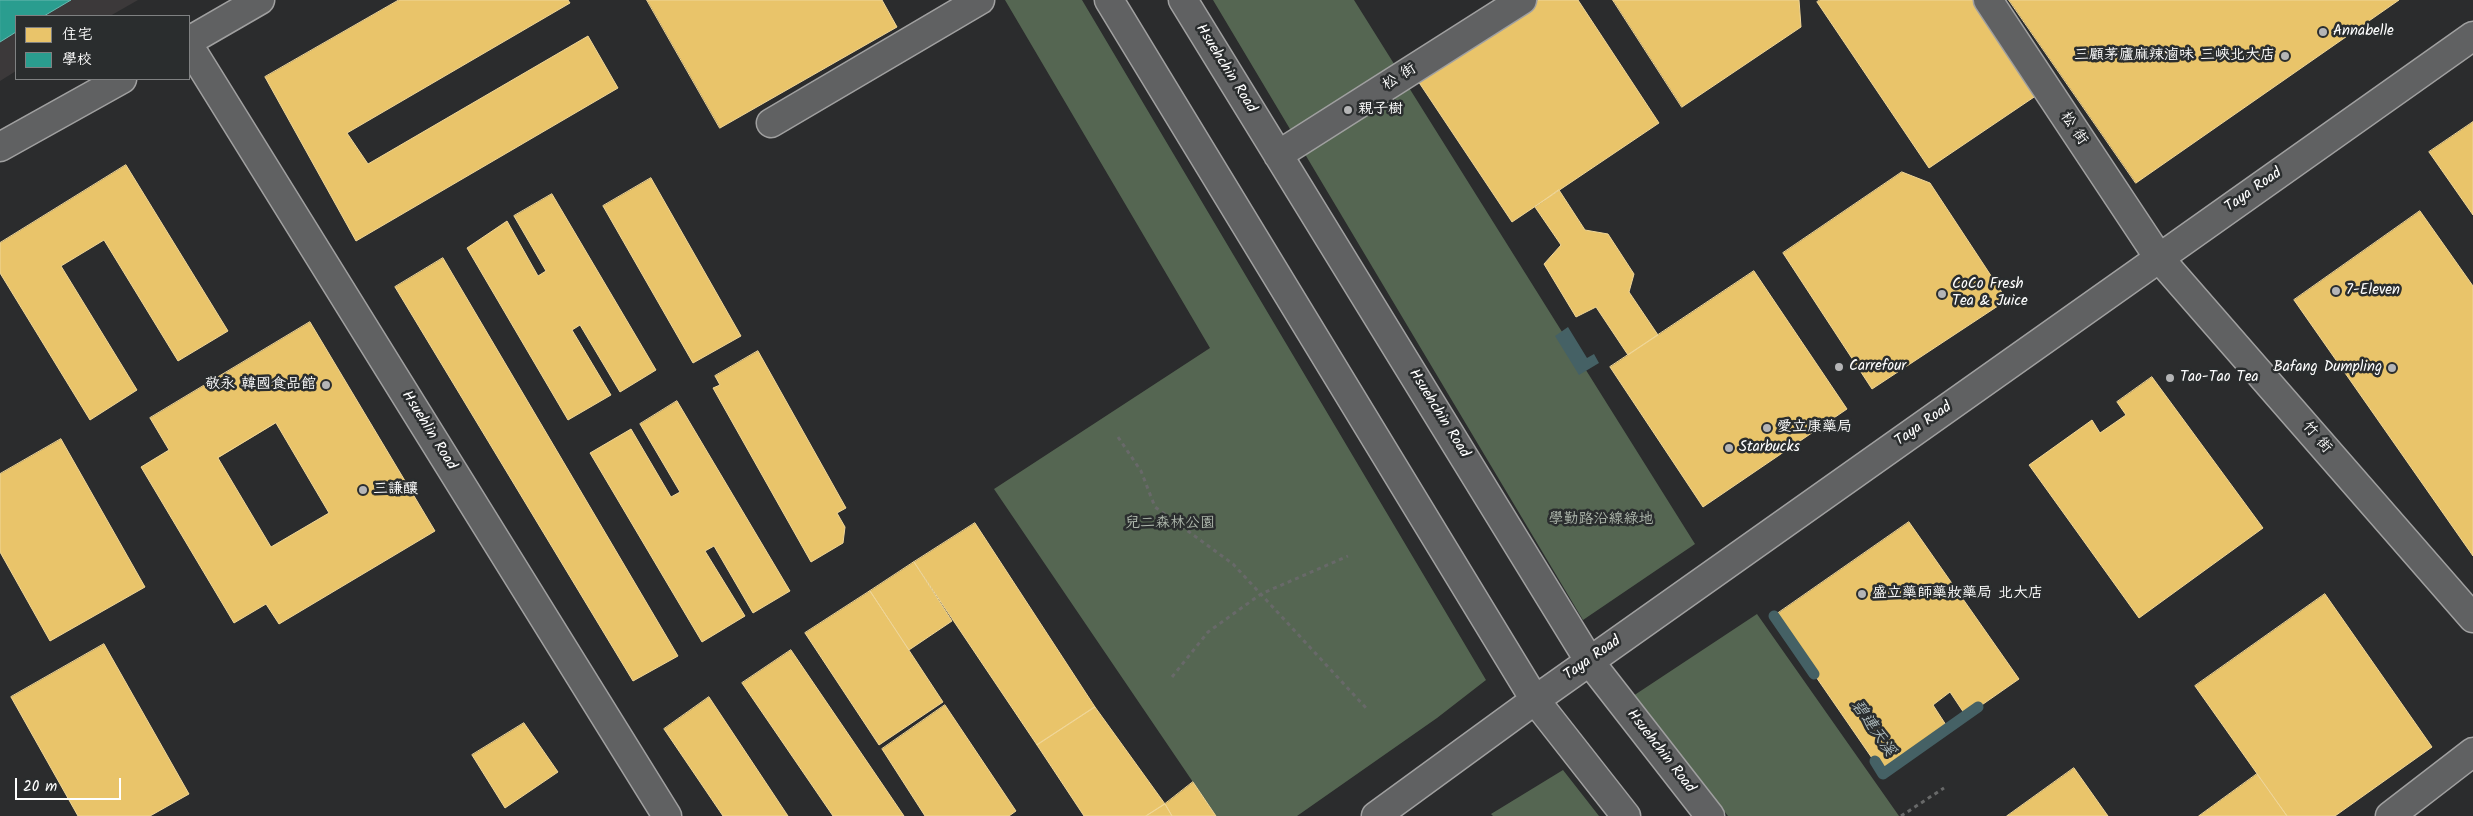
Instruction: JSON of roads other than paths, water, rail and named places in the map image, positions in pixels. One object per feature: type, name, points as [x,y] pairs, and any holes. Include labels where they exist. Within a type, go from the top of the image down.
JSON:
[{"type":"street","points":[[190,40],[260,0]]},
{"type":"street","points":[[771,123],[980,0]]},
{"type":"street","points":[[1109,0],[1535,700],[1626,816]]},
{"type":"street","name":"Hsuehchin Road","points":[[1183,0],[1590,662],[1710,816]]},
{"type":"street","name":"松 街","points":[[1278,155],[1522,0]]},
{"type":"street","name":"松 街","points":[[1988,0],[2159,258]]},
{"type":"street","name":"Taya Road","points":[[1376,816],[1535,700],[2473,36]]},
{"type":"street","name":"Hsuehlin Road","points":[[190,48],[667,816]]},
{"type":"street","points":[[0,147],[120,80]]},
{"type":"street","name":"竹 街","points":[[2159,258],[2473,618]]},
{"type":"street","points":[[2390,816],[2473,752]]},
{"type":"water","points":[[1568,327],[1587,358],[1594,354],[1599,363],[1579,375],[1555,336]]},
{"type":"waterway","name":"碧連天溪","points":[[1774,616],[1814,674]]},
{"type":"waterway","name":"碧連天溪","points":[[1875,761],[1883,774],[1978,707]]},
{"type":"place","name":"Annabelle","points":[[2323,32]]},
{"type":"place","name":"三顧茅廬麻辣滷味 三峽北大店","points":[[2285,56]]},
{"type":"place","name":"親子樹","points":[[1348,110]]},
{"type":"place","name":"7-Eleven","points":[[2336,291]]},
{"type":"place","name":"CoCo Fresh Tea & Juice","points":[[1942,294]]},
{"type":"place","name":"Carrefour","points":[[1839,367]]},
{"type":"place","name":"Bafang Dumpling","points":[[2392,368]]},
{"type":"place","name":"Tao-Tao Tea","points":[[2170,378]]},
{"type":"place","name":"敬永 韓國食品館","points":[[326,385]]},
{"type":"place","name":"愛立康藥局","points":[[1767,428]]},
{"type":"place","name":"Starbucks","points":[[1729,448]]},
{"type":"place","name":"三謙釀","points":[[363,490]]},
{"type":"place","name":"盛立藥師藥妝藥局 北大店","points":[[1862,594]]},
{"type":"park label","name":"學勤路沿線綠地","points":[[1601,520]]},
{"type":"park label","name":"兒二森林公園","points":[[1170,524]]}]
